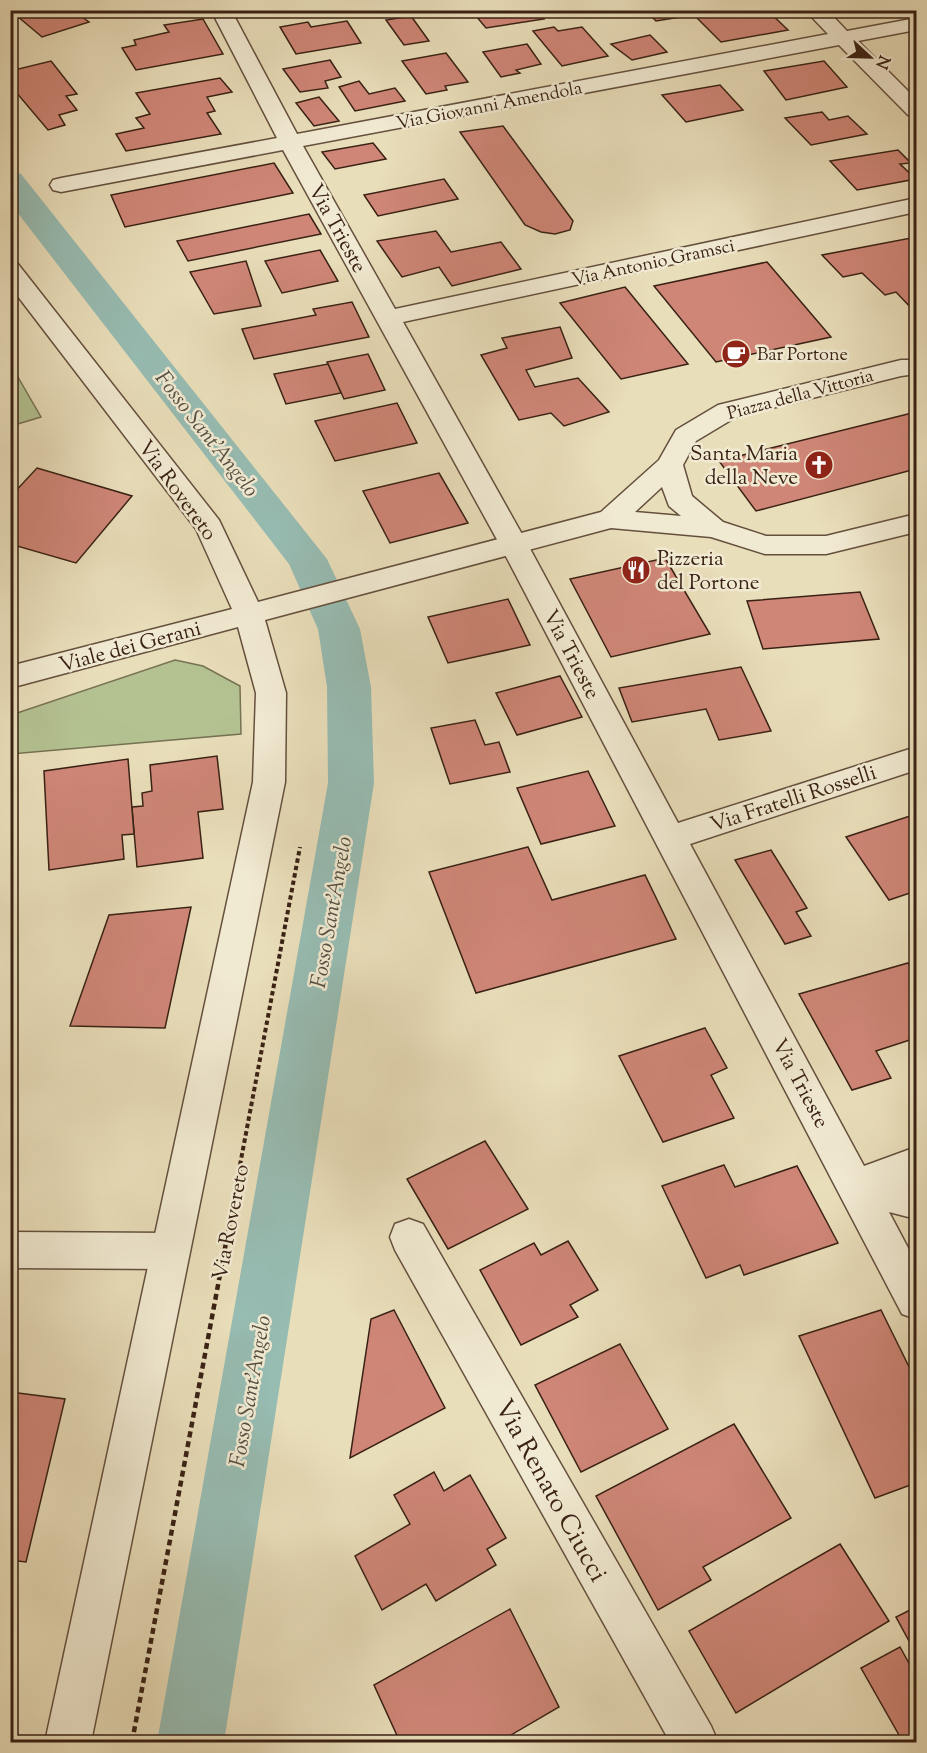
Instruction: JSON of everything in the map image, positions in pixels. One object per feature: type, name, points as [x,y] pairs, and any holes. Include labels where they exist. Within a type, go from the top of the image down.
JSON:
[{"type":"street","name":"Via Trieste","points":[[221,10],[290,142],[514,545],[916,1301]]},
{"type":"street","points":[[815,10],[916,110]]},
{"type":"street","name":"Via Giovanni Amendola","points":[[61,185],[916,24]]},
{"type":"street","name":"Via Antonio Gramsci","points":[[389,318],[916,205]]},
{"type":"street","name":"Via Rovereto","points":[[10,269],[209,526],[249,615],[271,693],[269,782],[68,1743]]},
{"type":"street","name":"Piazza della Vittoria","points":[[611,519],[670,465],[685,436],[727,411],[901,368],[916,367]]},
{"type":"street","name":"Piazza della Vittoria","points":[[670,465],[679,500],[713,528]]},
{"type":"street","name":"Piazza della Vittoria","points":[[387,579],[611,519],[713,528],[765,545],[826,545],[916,523]]},
{"type":"street","name":"Viale dei Gerani","points":[[10,678],[387,579]]},
{"type":"street","name":"Via Fratelli Rosselli","points":[[670,838],[916,758]]},
{"type":"street","points":[[856,1186],[916,1164]]},
{"type":"street","points":[[856,1186],[916,1202]]},
{"type":"street","name":"Via Renato Ciucci","points":[[409,1237],[695,1743]]},
{"type":"street","points":[[10,1250],[170,1251]]},
{"type":"path","name":"Via Rovereto","points":[[132,1743],[301,841]]},
{"type":"green space","points":[[11,365],[41,417],[10,426]]},
{"type":"green space","points":[[175,660],[203,666],[240,686],[241,734],[11,754],[11,715]]},
{"type":"building","points":[[10,10],[57,10],[66,17],[78,14],[89,22],[42,37]]},
{"type":"building","points":[[471,10],[538,10],[544,19],[486,28]]},
{"type":"building","points":[[645,10],[676,10],[681,17],[656,21]]},
{"type":"building","points":[[717,10],[767,10],[788,30],[721,42],[694,15]]},
{"type":"building","points":[[411,16],[429,41],[404,45],[386,20]]},
{"type":"building","points":[[203,19],[223,54],[136,70],[122,48],[136,45],[134,40],[169,32],[164,25]]},
{"type":"building","points":[[347,21],[361,43],[296,54],[280,27],[308,22],[311,27]]},
{"type":"building","points":[[554,27],[558,31],[582,27],[608,56],[562,66],[533,31]]},
{"type":"building","points":[[650,35],[667,52],[632,60],[611,44]]},
{"type":"building","points":[[527,44],[541,64],[516,70],[520,73],[501,77],[483,52]]},
{"type":"building","points":[[446,53],[468,82],[445,86],[447,90],[426,94],[402,61]]},
{"type":"building","points":[[330,60],[341,77],[325,81],[328,88],[300,92],[283,69]]},
{"type":"building","points":[[51,61],[77,94],[66,96],[77,110],[59,115],[65,125],[48,130],[10,85],[10,71]]},
{"type":"building","points":[[824,61],[847,87],[786,100],[764,71]]},
{"type":"building","points":[[220,78],[232,92],[207,97],[215,111],[207,113],[221,134],[126,151],[116,134],[144,128],[136,118],[150,114],[136,93]]},
{"type":"building","points":[[359,81],[369,94],[395,88],[405,101],[355,111],[339,87]]},
{"type":"building","points":[[720,85],[743,110],[686,122],[662,95]]},
{"type":"building","points":[[319,97],[339,121],[314,126],[296,103]]},
{"type":"building","points":[[822,112],[829,120],[848,116],[867,134],[811,145],[785,118]]},
{"type":"building","points":[[503,126],[573,221],[570,230],[555,234],[541,232],[525,225],[460,132]]},
{"type":"building","points":[[373,143],[386,159],[335,169],[322,152]]},
{"type":"building","points":[[898,150],[911,163],[900,164],[916,179],[857,190],[830,161]]},
{"type":"building","points":[[274,163],[293,193],[125,227],[111,195]]},
{"type":"building","points":[[444,179],[458,199],[378,216],[364,195]]},
{"type":"building","points":[[309,214],[321,234],[188,261],[177,241]]},
{"type":"building","points":[[436,231],[451,252],[501,242],[521,269],[452,286],[439,267],[402,277],[377,241]]},
{"type":"building","points":[[911,238],[916,243],[916,313],[896,292],[885,295],[862,273],[843,277],[822,255]]},
{"type":"building","points":[[320,250],[338,281],[282,293],[265,261]]},
{"type":"building","points":[[246,261],[261,306],[214,314],[190,272]]},
{"type":"building","points":[[767,262],[831,337],[716,362],[654,286]]},
{"type":"building","points":[[625,287],[688,364],[621,379],[560,303]]},
{"type":"building","points":[[352,302],[369,337],[254,359],[242,329],[316,315],[313,309]]},
{"type":"building","points":[[560,327],[572,358],[526,370],[535,387],[578,378],[609,412],[564,426],[551,413],[519,420],[481,355],[507,348],[502,338]]},
{"type":"building","points":[[368,354],[385,390],[344,399],[327,362]]},
{"type":"building","points":[[328,364],[341,393],[286,404],[274,374]]},
{"type":"building","points":[[397,403],[417,443],[335,461],[315,421]]},
{"type":"building","name":"Santa Maria della Neve","points":[[916,412],[916,469],[756,511],[719,461]]},
{"type":"building","points":[[37,468],[132,496],[76,563],[10,544],[10,497]]},
{"type":"building","points":[[439,473],[468,523],[390,543],[363,491]]},
{"type":"building","points":[[665,558],[710,634],[611,657],[570,579]]},
{"type":"building","points":[[860,592],[879,639],[763,649],[747,601]]},
{"type":"building","points":[[508,599],[530,645],[448,663],[428,617]]},
{"type":"building","points":[[741,667],[771,731],[719,740],[706,709],[632,722],[619,688]]},
{"type":"building","points":[[560,676],[582,717],[517,735],[496,693]]},
{"type":"building","points":[[475,720],[485,745],[499,742],[510,772],[450,784],[431,728]]},
{"type":"building","points":[[217,756],[223,809],[198,812],[203,858],[137,867],[132,807],[143,806],[142,793],[152,791],[150,765]]},
{"type":"building","points":[[128,759],[134,834],[122,835],[124,859],[49,870],[44,771]]},
{"type":"building","points":[[588,771],[615,826],[541,844],[517,788]]},
{"type":"building","points":[[916,814],[916,891],[889,900],[846,837]]},
{"type":"building","points":[[528,847],[552,900],[645,875],[676,939],[476,993],[429,872]]},
{"type":"building","points":[[771,850],[807,908],[796,912],[811,936],[785,944],[735,860]]},
{"type":"building","points":[[191,907],[165,1028],[70,1026],[109,915]]},
{"type":"building","points":[[908,963],[916,977],[916,1038],[876,1051],[891,1078],[852,1090],[799,994]]},
{"type":"building","points":[[705,1028],[727,1068],[711,1075],[734,1118],[663,1142],[619,1056]]},
{"type":"building","points":[[485,1141],[528,1209],[448,1249],[407,1179]]},
{"type":"building","points":[[724,1165],[735,1187],[797,1166],[838,1243],[744,1275],[740,1265],[706,1278],[662,1186]]},
{"type":"building","points":[[568,1241],[598,1290],[570,1305],[578,1317],[521,1345],[480,1270],[534,1243],[541,1255]]},
{"type":"building","points":[[394,1310],[445,1408],[350,1458],[371,1319]]},
{"type":"building","points":[[881,1310],[916,1381],[916,1483],[875,1498],[799,1336]]},
{"type":"building","points":[[620,1344],[668,1429],[581,1472],[535,1385]]},
{"type":"building","points":[[10,1392],[65,1399],[26,1562],[10,1560]]},
{"type":"building","points":[[734,1424],[791,1518],[703,1567],[711,1580],[658,1610],[596,1496]]},
{"type":"building","points":[[434,1472],[444,1491],[470,1475],[506,1538],[487,1549],[496,1565],[436,1601],[426,1584],[382,1610],[355,1556],[410,1524],[394,1495]]},
{"type":"building","points":[[840,1544],[889,1621],[736,1713],[689,1631]]},
{"type":"building","points":[[916,1607],[916,1654],[896,1617]]},
{"type":"building","points":[[510,1609],[559,1707],[499,1742],[455,1742],[453,1739],[448,1742],[400,1742],[374,1685]]},
{"type":"building","points":[[900,1647],[916,1676],[916,1742],[903,1742],[861,1668]]},
{"type":"waterway","name":"Fosso Sant'Angelo","points":[[10,181],[307,559],[339,629],[349,687],[351,783],[191,1742]]},
{"type":"place","name":"Bar Portone","points":[[736,354]]},
{"type":"place","name":"Santa Maria della Neve","points":[[819,465]]},
{"type":"place","name":"Pizzeria del Portone","points":[[636,570]]}]
